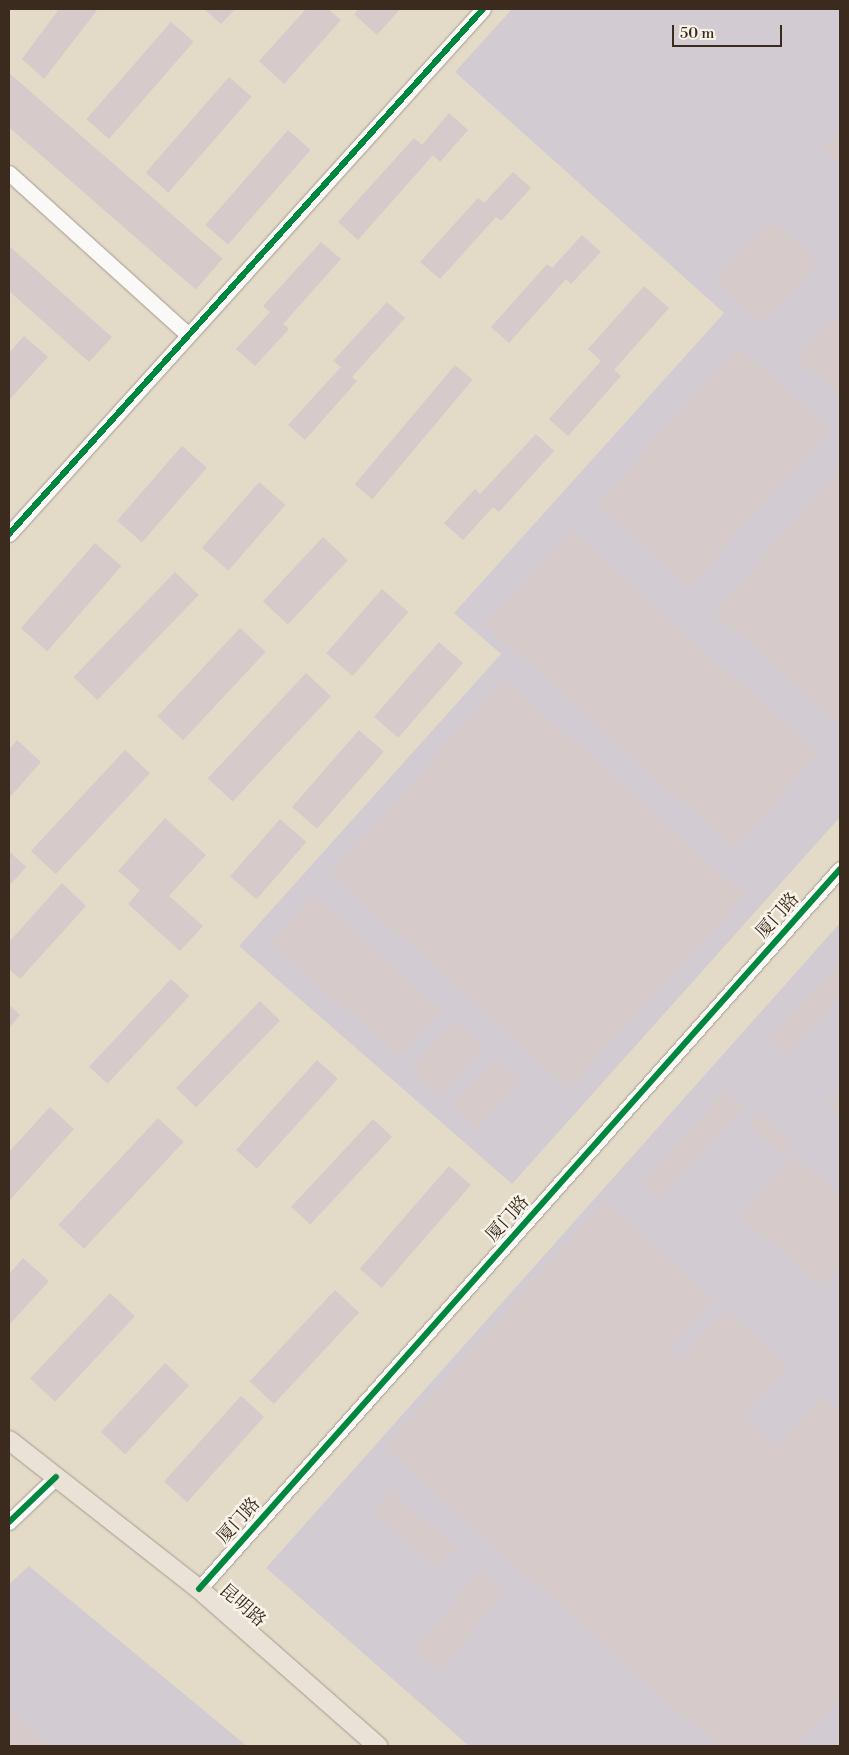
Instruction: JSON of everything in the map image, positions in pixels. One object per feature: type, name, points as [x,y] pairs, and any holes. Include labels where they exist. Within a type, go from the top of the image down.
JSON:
[{"type":"main road","name":"昆明路","points":[[9,1440],[199,1589],[378,1746]]},
{"type":"street","points":[[9,534],[483,9]]},
{"type":"street","points":[[9,173],[188,334]]},
{"type":"street","name":"厦门路","points":[[199,1589],[840,868]]},
{"type":"street","points":[[9,1522],[56,1476]]},
{"type":"shaded area","points":[[512,9],[840,9],[840,817],[512,1184],[239,946],[501,654],[454,613],[724,313],[455,72]]},
{"type":"shaded area","points":[[840,923],[840,1746],[469,1746],[266,1568]]},
{"type":"shaded area","points":[[29,1566],[247,1746],[9,1746],[9,1584]]},
{"type":"building","points":[[59,9],[98,9],[44,79],[22,59]]},
{"type":"building","points":[[204,9],[235,9],[221,24]]},
{"type":"building","points":[[306,9],[328,9],[341,20],[284,84],[259,61]]},
{"type":"building","points":[[359,9],[400,9],[377,35],[354,14]]},
{"type":"building","points":[[171,22],[194,42],[109,139],[86,119]]},
{"type":"building","points":[[9,73],[223,259],[196,290],[9,127]]},
{"type":"building","points":[[229,77],[252,97],[168,193],[146,173]]},
{"type":"building","points":[[449,113],[468,130],[440,162],[433,155],[358,240],[338,222],[414,138],[422,145]]},
{"type":"building","points":[[840,128],[840,165],[822,148]]},
{"type":"building","points":[[288,130],[311,150],[228,245],[205,225]]},
{"type":"building","points":[[513,172],[531,188],[501,221],[496,217],[440,279],[420,262],[478,198],[484,203]]},
{"type":"building","points":[[770,219],[818,262],[763,323],[715,280]]},
{"type":"building","points":[[582,235],[601,252],[571,284],[566,279],[509,343],[491,327],[547,264],[552,268]]},
{"type":"building","points":[[321,242],[341,259],[283,324],[289,329],[255,366],[236,349],[270,312],[263,306]]},
{"type":"building","points":[[9,246],[112,337],[89,362],[9,291]]},
{"type":"building","points":[[644,286],[669,308],[614,370],[621,376],[568,436],[549,419],[601,361],[588,349]]},
{"type":"building","points":[[387,302],[405,318],[352,377],[357,381],[305,440],[288,425],[341,367],[333,361]]},
{"type":"building","points":[[833,317],[840,323],[840,397],[797,358]]},
{"type":"building","points":[[24,336],[48,357],[9,400],[9,353]]},
{"type":"building","points":[[738,347],[830,430],[689,587],[597,504]]},
{"type":"building","points":[[455,365],[473,380],[372,499],[355,485]]},
{"type":"building","points":[[536,434],[554,451],[499,512],[493,507],[463,540],[444,523],[475,489],[480,494]]},
{"type":"building","points":[[182,446],[207,468],[142,542],[117,521]]},
{"type":"building","points":[[840,470],[840,725],[714,612]]},
{"type":"building","points":[[259,482],[285,505],[228,571],[202,548]]},
{"type":"building","points":[[571,531],[818,754],[733,848],[486,625]]},
{"type":"building","points":[[323,537],[348,560],[288,625],[263,601]]},
{"type":"building","points":[[95,543],[121,566],[47,651],[21,628]]},
{"type":"building","points":[[175,572],[199,595],[97,700],[74,677]]},
{"type":"building","points":[[382,589],[408,612],[353,676],[326,653]]},
{"type":"building","points":[[240,628],[266,652],[183,740],[157,716]]},
{"type":"building","points":[[439,642],[463,663],[398,738],[374,717]]},
{"type":"building","points":[[306,673],[331,696],[233,802],[208,778]]},
{"type":"building","points":[[505,679],[744,894],[570,1088],[330,873]]},
{"type":"building","points":[[359,730],[384,752],[317,829],[292,807]]},
{"type":"building","points":[[17,740],[41,762],[9,798],[9,750]]},
{"type":"building","points":[[125,750],[150,773],[56,874],[31,851]]},
{"type":"building","points":[[165,818],[206,855],[169,896],[203,926],[180,951],[128,904],[140,890],[118,871]]},
{"type":"building","points":[[280,819],[306,842],[257,899],[230,876]]},
{"type":"building","points":[[9,851],[26,867],[9,886]]},
{"type":"building","points":[[62,883],[86,906],[20,979],[9,969],[9,942]]},
{"type":"building","points":[[313,894],[442,1010],[399,1057],[270,942]]},
{"type":"building","points":[[840,960],[840,996],[787,1055],[769,1039]]},
{"type":"building","points":[[171,979],[189,996],[107,1084],[89,1067]]},
{"type":"building","points":[[260,1001],[280,1020],[196,1107],[176,1088]]},
{"type":"building","points":[[9,1005],[20,1015],[9,1028]]},
{"type":"building","points":[[455,1021],[484,1047],[439,1097],[410,1071]]},
{"type":"building","points":[[496,1059],[520,1082],[476,1128],[452,1106]]},
{"type":"building","points":[[317,1060],[338,1079],[257,1169],[236,1150]]},
{"type":"building","points":[[840,1087],[840,1119],[825,1104]]},
{"type":"building","points":[[725,1090],[743,1106],[661,1197],[643,1181]]},
{"type":"building","points":[[50,1107],[74,1129],[9,1201],[9,1152]]},
{"type":"building","points":[[758,1112],[794,1145],[783,1157],[747,1124]]},
{"type":"building","points":[[158,1118],[184,1142],[84,1249],[58,1225]]},
{"type":"building","points":[[373,1119],[392,1137],[310,1224],[291,1207]]},
{"type":"building","points":[[794,1155],[840,1197],[840,1264],[820,1286],[740,1215]]},
{"type":"building","points":[[449,1166],[471,1185],[382,1288],[360,1269]]},
{"type":"building","points":[[604,1201],[714,1299],[669,1349],[681,1360],[725,1310],[788,1366],[743,1416],[777,1446],[821,1396],[840,1413],[840,1696],[795,1746],[717,1746],[384,1448]]},
{"type":"building","points":[[23,1258],[49,1281],[9,1325],[9,1274]]},
{"type":"building","points":[[335,1290],[359,1313],[274,1404],[250,1381]]},
{"type":"building","points":[[110,1293],[135,1316],[55,1402],[30,1379]]},
{"type":"building","points":[[165,1363],[189,1386],[125,1454],[101,1432]]},
{"type":"building","points":[[241,1396],[264,1417],[187,1502],[164,1481]]},
{"type":"building","points":[[391,1490],[456,1549],[438,1570],[372,1511]]},
{"type":"building","points":[[481,1571],[506,1593],[438,1670],[413,1649]]},
{"type":"building","points":[[9,1710],[51,1746],[9,1746]]},
{"type":"cycle path","points":[[9,534],[483,9]]},
{"type":"cycle path","points":[[199,1589],[840,869]]},
{"type":"cycle path","points":[[9,1522],[56,1477]]}]
